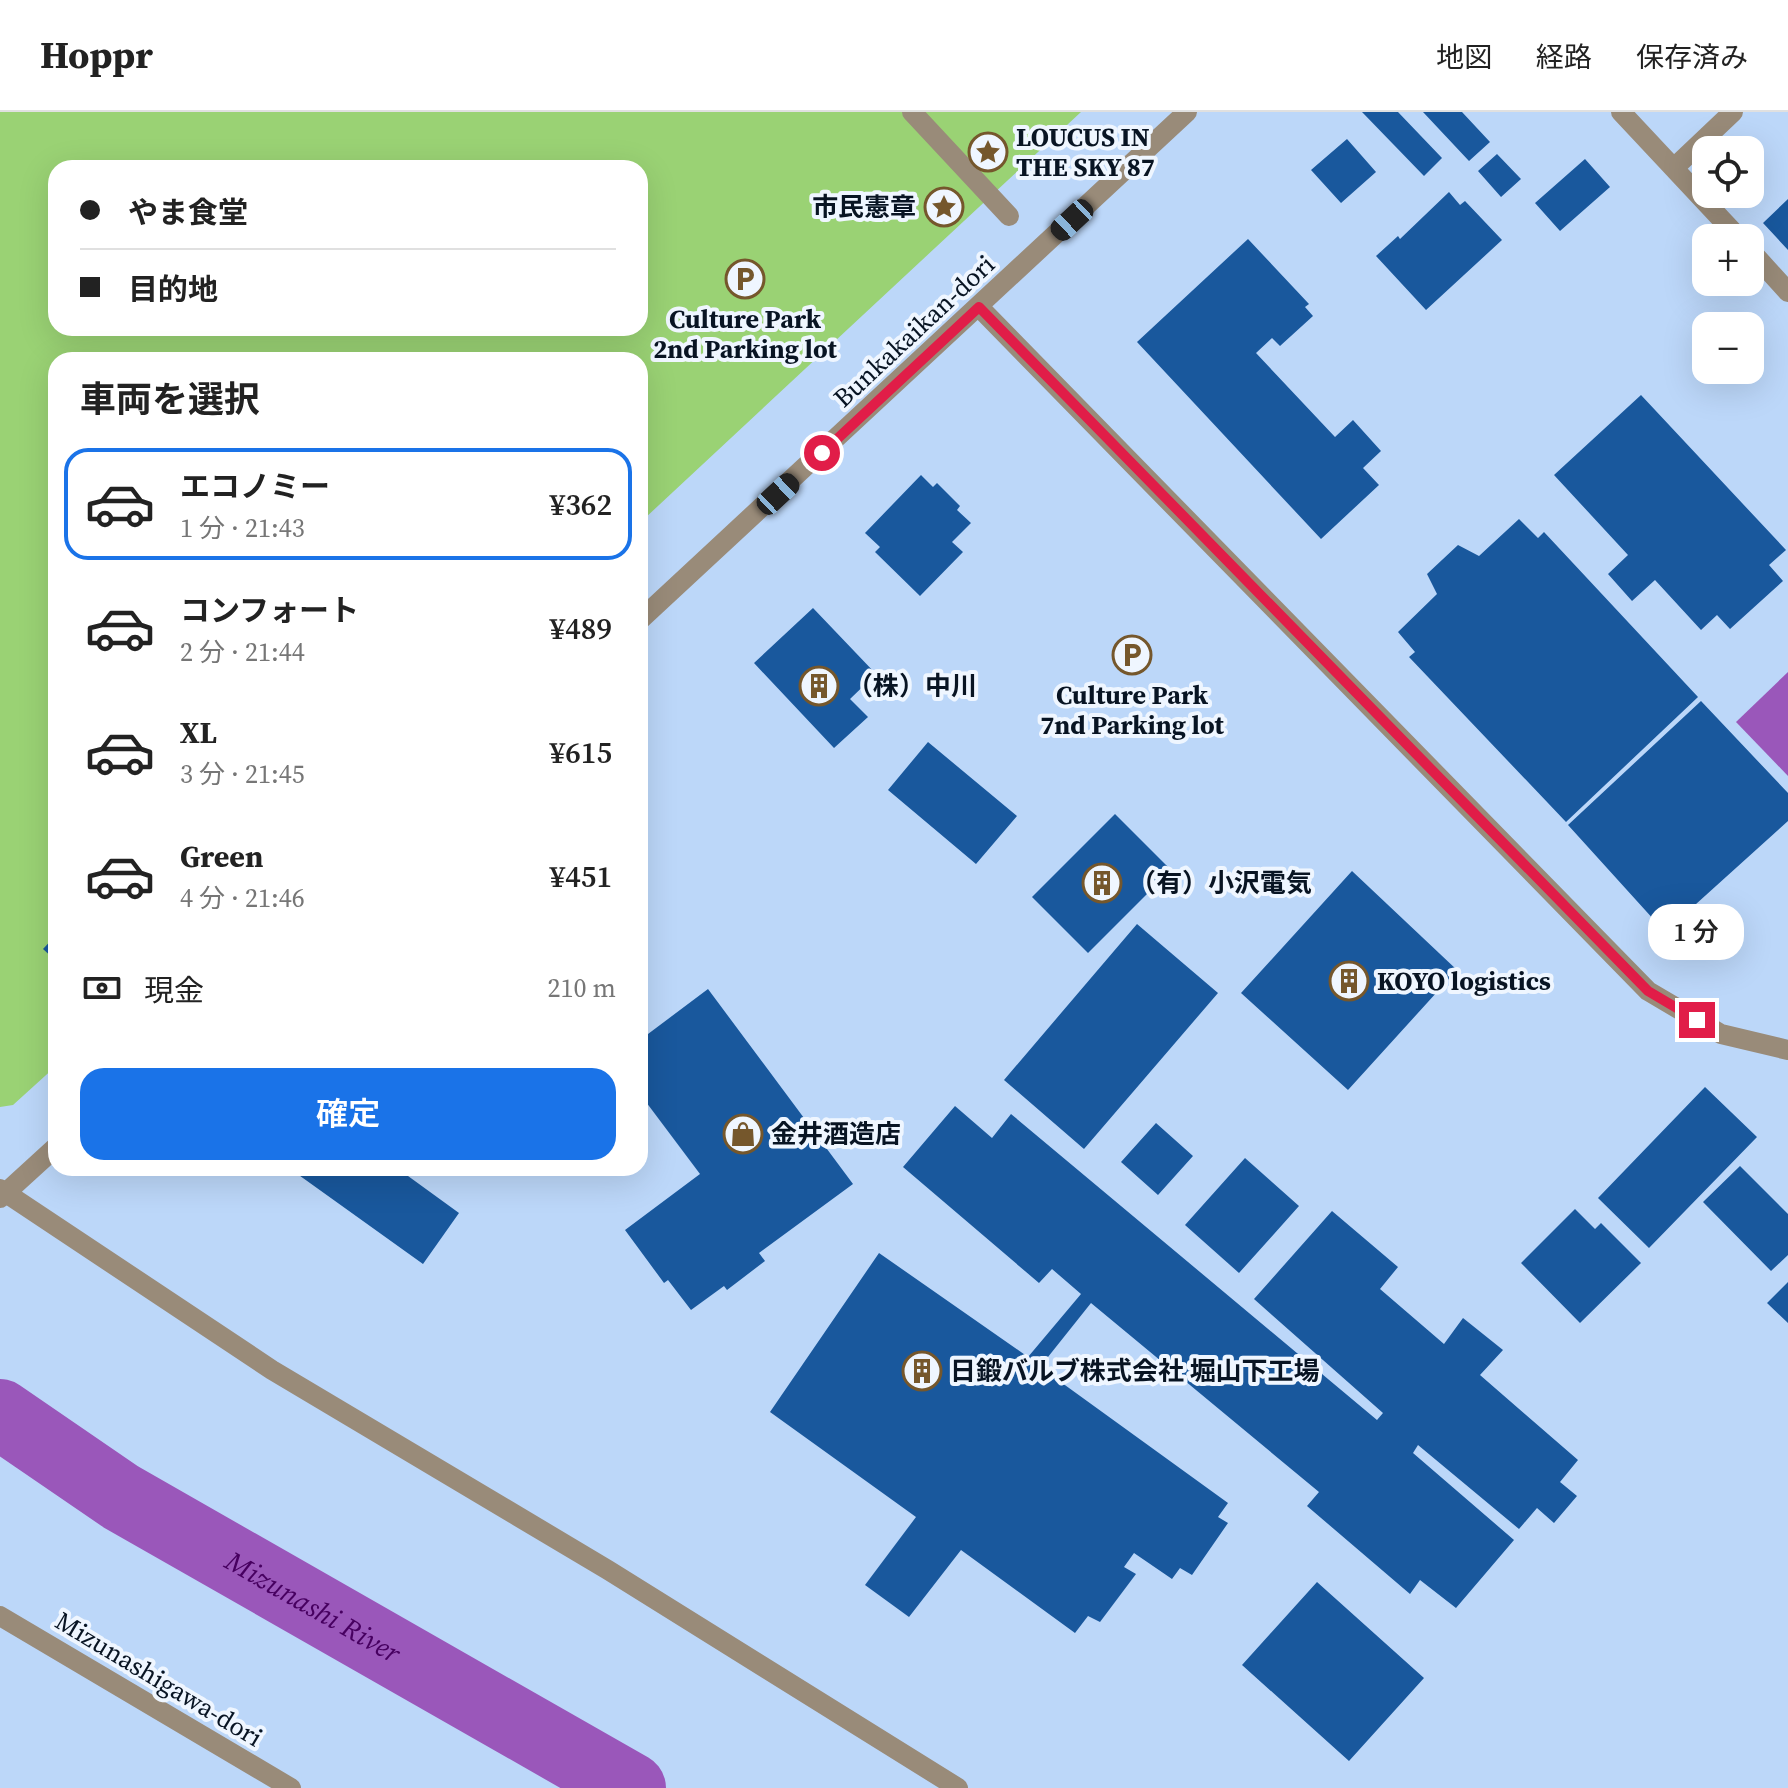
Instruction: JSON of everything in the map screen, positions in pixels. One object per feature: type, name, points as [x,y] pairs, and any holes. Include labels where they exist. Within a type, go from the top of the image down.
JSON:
[{"type":"street","points":[[912,112],[1009,216]]},
{"type":"street","name":"Bunkakaikan-dori","points":[[648,613],[1187,112]]},
{"type":"street","points":[[1621,112],[1726,224]]},
{"type":"street","points":[[1675,167],[1733,112]]},
{"type":"street","points":[[1764,265],[1788,292]]},
{"type":"street","points":[[979,307],[1648,991],[1721,1034],[1788,1050]]},
{"type":"street","points":[[48,1154],[2,1193],[272,1370],[608,1570],[958,1788]]},
{"type":"street","name":"Mizunashigawa-dori","points":[[0,1616],[291,1788]]},
{"type":"green space","points":[[0,112],[1081,112],[648,515],[648,352],[48,352],[48,1073],[13,1105],[0,1107]]},
{"type":"shaded area","points":[[1788,672],[1788,776],[1736,722]]},
{"type":"building","points":[[1362,112],[1398,112],[1442,158],[1424,176]]},
{"type":"building","points":[[1423,112],[1462,112],[1490,142],[1469,161]]},
{"type":"building","points":[[1347,139],[1376,172],[1341,203],[1311,170]]},
{"type":"building","points":[[1497,154],[1521,179],[1501,197],[1478,171]]},
{"type":"building","points":[[1585,159],[1610,187],[1560,231],[1535,203]]},
{"type":"building","points":[[1449,192],[1460,205],[1465,201],[1502,240],[1426,310],[1376,256],[1398,236],[1400,239]]},
{"type":"building","points":[[1788,199],[1788,250],[1764,224]]},
{"type":"building","points":[[1248,239],[1309,304],[1305,307],[1313,316],[1280,346],[1272,338],[1256,353],[1335,437],[1353,420],[1381,451],[1363,468],[1379,485],[1321,539],[1137,342]]},
{"type":"building","points":[[1641,395],[1786,550],[1769,565],[1783,581],[1730,629],[1717,615],[1701,630],[1655,580],[1632,601],[1608,574],[1628,555],[1554,475]]},
{"type":"building","points":[[921,475],[933,487],[937,483],[960,506],[957,510],[971,523],[952,542],[963,552],[920,596],[875,552],[880,547],[865,533]]},
{"type":"building","points":[[1519,519],[1538,538],[1544,532],[1698,697],[1566,822],[1409,657],[1415,652],[1398,632],[1437,594],[1427,574],[1458,545],[1479,556]]},
{"type":"building","name":"（株）中川","points":[[813,608],[876,674],[850,699],[868,717],[834,748],[754,663]]},
{"type":"building","points":[[1701,701],[1788,793],[1788,821],[1665,932],[1568,825]]},
{"type":"building","points":[[928,742],[1017,816],[976,864],[888,790]]},
{"type":"building","name":"（有）小沢電気","points":[[1115,814],[1171,870],[1088,953],[1032,897]]},
{"type":"building","name":"KOYO logistics","points":[[1352,871],[1457,970],[1348,1090],[1241,993]]},
{"type":"building","points":[[1137,924],[1218,993],[1084,1149],[1004,1080]]},
{"type":"building","name":"金井酒造店","points":[[708,989],[853,1184],[759,1253],[765,1261],[727,1290],[724,1286],[691,1310],[668,1280],[664,1283],[625,1230],[700,1174],[648,1105],[648,1034]]},
{"type":"building","points":[[1705,1087],[1757,1137],[1649,1248],[1598,1198]]},
{"type":"building","name":"日鍛バルブ株式会社 堀山下工場","points":[[955,1106],[992,1138],[1011,1114],[1377,1420],[1383,1413],[1254,1299],[1332,1211],[1398,1267],[1380,1289],[1444,1344],[1463,1318],[1503,1350],[1480,1375],[1578,1460],[1560,1482],[1577,1496],[1554,1523],[1537,1508],[1519,1529],[1418,1445],[1413,1453],[1514,1540],[1456,1608],[1420,1580],[1410,1594],[1307,1506],[1319,1492],[1091,1303],[1040,1367],[1228,1503],[1218,1517],[1228,1523],[1192,1575],[1180,1568],[1172,1579],[1134,1553],[1124,1567],[1136,1574],[1100,1622],[1088,1616],[1075,1633],[961,1550],[909,1617],[865,1585],[916,1517],[770,1412],[879,1253],[1028,1357],[1081,1294],[1052,1269],[1039,1283],[903,1167]]},
{"type":"building","points":[[1156,1123],[1193,1156],[1158,1195],[1121,1162]]},
{"type":"building","points":[[1245,1158],[1299,1206],[1239,1273],[1185,1225]]},
{"type":"building","points":[[1740,1166],[1788,1214],[1788,1255],[1771,1271],[1703,1202]]},
{"type":"building","points":[[300,1176],[408,1176],[459,1213],[423,1264]]},
{"type":"building","points":[[1575,1209],[1595,1229],[1601,1223],[1641,1263],[1580,1323],[1521,1263]]},
{"type":"building","points":[[1788,1282],[1788,1323],[1767,1303]]},
{"type":"building","points":[[1317,1582],[1424,1678],[1349,1761],[1242,1665]]},
{"type":"waterway","name":"Mizunashi River","points":[[0,1414],[121,1497],[631,1788]]},
{"type":"place","name":"LOUCUS IN THE SKY 87","points":[[988,152]]},
{"type":"place","name":"市民憲章","points":[[944,207]]},
{"type":"place","name":"Culture Park 2nd Parking lot","points":[[745,279]]},
{"type":"place","name":"Culture Park 7nd Parking lot","points":[[1132,655]]},
{"type":"place","name":"（株）中川","points":[[819,686]]},
{"type":"place","name":"（有）小沢電気","points":[[1102,883]]},
{"type":"place","name":"KOYO logistics","points":[[1349,981]]},
{"type":"place","name":"金井酒造店","points":[[743,1134]]},
{"type":"place","name":"日鍛バルブ株式会社 堀山下工場","points":[[922,1371]]},
{"type":"route","points":[[822,453],[979,307],[1648,991],[1697,1020]]}]
